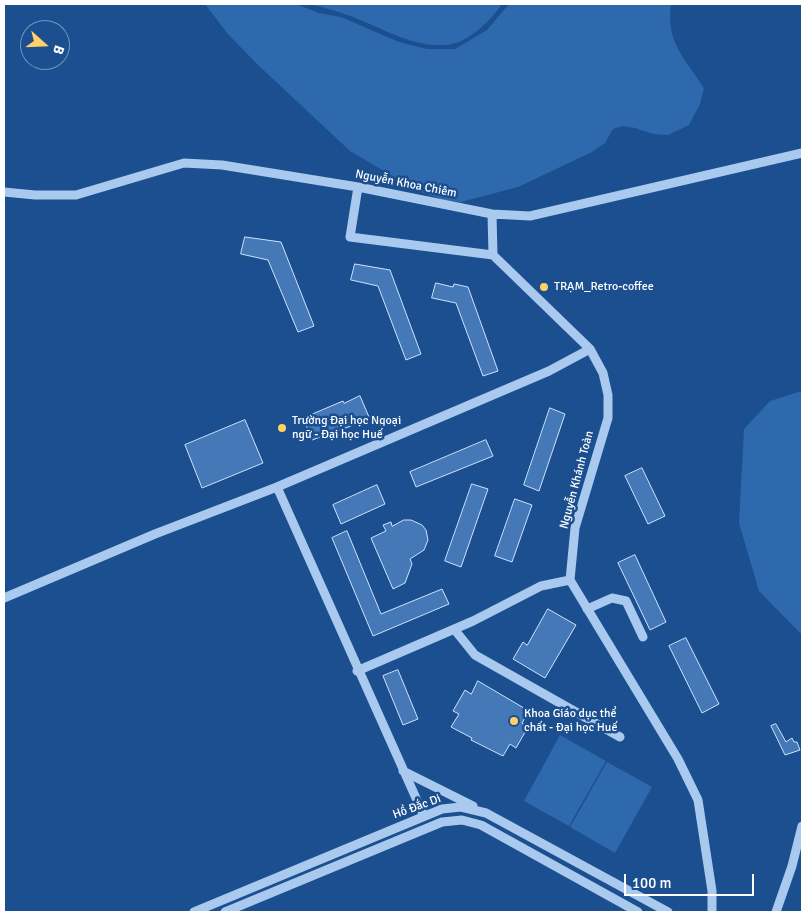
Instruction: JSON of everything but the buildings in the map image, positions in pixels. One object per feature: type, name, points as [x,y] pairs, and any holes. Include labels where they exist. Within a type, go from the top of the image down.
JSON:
[{"type":"street","name":"Nguyễn Khoa Chiêm","points":[[4,192],[35,195],[76,195],[184,163],[222,165],[358,186],[492,214],[538,214],[802,153]]},
{"type":"street","points":[[358,186],[350,238],[493,255],[492,214]]},
{"type":"street","name":"Nguyễn Khánh Toàn","points":[[493,255],[590,349],[603,373],[608,395],[608,418],[575,528],[570,580]]},
{"type":"street","points":[[4,598],[155,534],[277,487],[549,370],[590,349]]},
{"type":"street","points":[[277,487],[357,670],[424,816]]},
{"type":"street","points":[[357,670],[454,629],[540,586],[570,580],[678,759],[698,800],[712,891],[712,912]]},
{"type":"street","points":[[587,609],[612,598],[626,602],[643,637]]},
{"type":"street","points":[[454,629],[476,654],[620,736]]},
{"type":"street","points":[[403,771],[486,813]]},
{"type":"street","points":[[461,807],[462,820]]},
{"type":"street","name":"Hồ Đắc Di","points":[[194,912],[424,816],[442,809],[461,807],[486,813],[668,912]]},
{"type":"street","name":"Hồ Đắc Di","points":[[225,912],[442,822],[462,820],[481,826],[637,912]]},
{"type":"street","points":[[776,912],[792,866],[802,826]]},
{"type":"street","points":[[394,829],[399,840]]},
{"type":"street","points":[[240,893],[244,904]]},
{"type":"shaded area","points":[[205,4],[296,4],[319,13],[341,17],[399,42],[427,49],[455,49],[487,30],[509,4],[671,4],[670,18],[674,40],[683,58],[704,88],[700,104],[689,125],[668,135],[653,134],[623,126],[613,129],[605,143],[592,152],[518,187],[461,202],[444,200],[418,191],[350,151],[257,64],[227,33]]},
{"type":"shaded area","points":[[309,4],[502,4],[486,23],[473,34],[459,42],[439,45],[401,37],[353,17]]},
{"type":"shaded area","points":[[802,391],[802,635],[759,591],[739,523],[744,429],[770,401]]},
{"type":"shaded area","points":[[560,735],[606,761],[569,826],[524,801]]},
{"type":"shaded area","points":[[607,762],[652,787],[615,853],[570,827]]},
{"type":"place","name":"TRẠM_Retro-coffee","points":[[544,287]]},
{"type":"place","name":"Trường Đại học Ngoại ngữ - Đại học Huế","points":[[282,428]]},
{"type":"place","name":"Khoa Giáo dục thể chất - Đại học Huế","points":[[514,721]]}]
